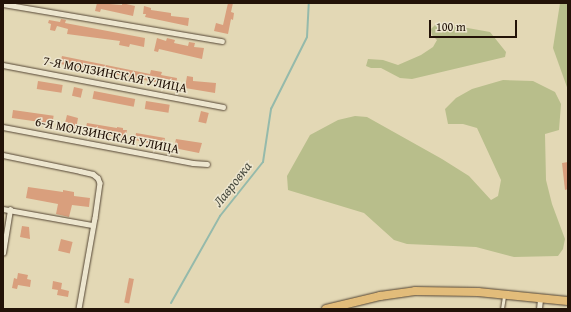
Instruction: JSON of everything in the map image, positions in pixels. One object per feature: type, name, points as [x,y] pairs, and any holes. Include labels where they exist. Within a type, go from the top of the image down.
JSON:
[{"type":"highway","points":[[326,309],[380,296],[410,291],[478,292],[568,301]]},
{"type":"street","points":[[3,4],[222,41]]},
{"type":"street","name":"7-Я МОЛЗИНСКАЯ УЛИЦА","points":[[3,66],[223,107]]},
{"type":"street","name":"6-Я МОЛЗИНСКАЯ УЛИЦА","points":[[3,127],[193,164],[207,164]]},
{"type":"street","points":[[3,155],[93,174],[98,178],[100,183],[78,309]]},
{"type":"street","points":[[3,209],[92,225]]},
{"type":"street","points":[[3,252],[10,210]]},
{"type":"street","points":[[539,309],[540,299]]},
{"type":"lane","points":[[502,309],[504,295]]},
{"type":"green space","points":[[560,3],[568,3],[568,90],[553,48]]},
{"type":"green space","points":[[435,25],[451,25],[490,32],[506,52],[505,57],[412,79],[400,78],[381,68],[371,68],[366,66],[368,59],[383,60],[398,65],[421,55],[433,47],[437,40],[432,35],[431,29]]},
{"type":"green space","points":[[503,80],[533,81],[555,92],[561,104],[559,130],[545,134],[546,180],[552,204],[565,239],[563,249],[558,256],[514,257],[476,247],[407,244],[394,240],[364,213],[288,190],[287,176],[310,135],[338,120],[355,116],[367,117],[442,159],[469,176],[491,200],[498,196],[501,180],[477,128],[463,124],[448,124],[445,109],[456,98],[472,89]]},
{"type":"building","points":[[97,3],[122,5],[122,3],[135,6],[133,16],[101,9],[100,12],[95,11]]},
{"type":"building","points":[[228,3],[233,3],[231,12],[234,13],[233,20],[231,19],[228,34],[214,31],[216,23],[223,25]]},
{"type":"building","points":[[144,6],[151,8],[151,10],[171,13],[171,16],[189,18],[188,26],[145,17],[146,14],[143,14]]},
{"type":"building","points":[[61,19],[66,20],[65,23],[145,38],[144,47],[130,44],[129,47],[119,45],[120,41],[67,34],[68,29],[57,26],[55,31],[50,30],[51,24],[48,23],[49,20],[60,22]]},
{"type":"building","points":[[157,38],[166,41],[167,38],[175,40],[174,43],[188,46],[189,42],[195,43],[194,47],[204,48],[202,59],[159,49],[158,52],[154,51]]},
{"type":"building","points":[[62,56],[150,74],[151,70],[162,72],[161,75],[177,78],[176,86],[60,64]]},
{"type":"building","points":[[187,76],[193,77],[193,81],[216,83],[215,93],[185,88]]},
{"type":"building","points":[[38,81],[63,85],[61,93],[37,89]]},
{"type":"building","points":[[74,87],[83,89],[81,98],[72,96]]},
{"type":"building","points":[[94,91],[135,99],[134,107],[92,99]]},
{"type":"building","points":[[146,101],[170,105],[168,113],[145,109]]},
{"type":"building","points":[[13,110],[54,116],[52,124],[12,118]]},
{"type":"building","points":[[201,111],[209,113],[206,124],[198,122]]},
{"type":"building","points":[[67,115],[78,118],[76,129],[64,127]]},
{"type":"building","points":[[87,123],[123,128],[123,130],[127,130],[125,138],[85,131]]},
{"type":"building","points":[[136,133],[165,138],[163,146],[135,140]]},
{"type":"building","points":[[176,139],[202,143],[199,153],[174,148]]},
{"type":"building","points":[[568,162],[568,189],[565,190],[562,163]]},
{"type":"building","points":[[28,187],[74,192],[74,196],[90,198],[89,207],[72,205],[69,217],[56,214],[58,204],[26,198]]},
{"type":"building","points":[[22,226],[29,227],[30,239],[20,237]]},
{"type":"building","points":[[61,239],[73,242],[70,254],[58,251]]},
{"type":"building","points":[[18,273],[28,275],[27,279],[31,280],[30,287],[18,285],[17,289],[12,288],[14,278],[17,279]]},
{"type":"building","points":[[129,278],[134,279],[129,303],[124,303]]},
{"type":"building","points":[[53,281],[62,283],[61,289],[69,291],[68,297],[57,295],[58,290],[52,289]]},
{"type":"waterway","name":"Лавровка","points":[[171,303],[220,216],[263,162],[271,109],[307,37],[309,3]]}]
